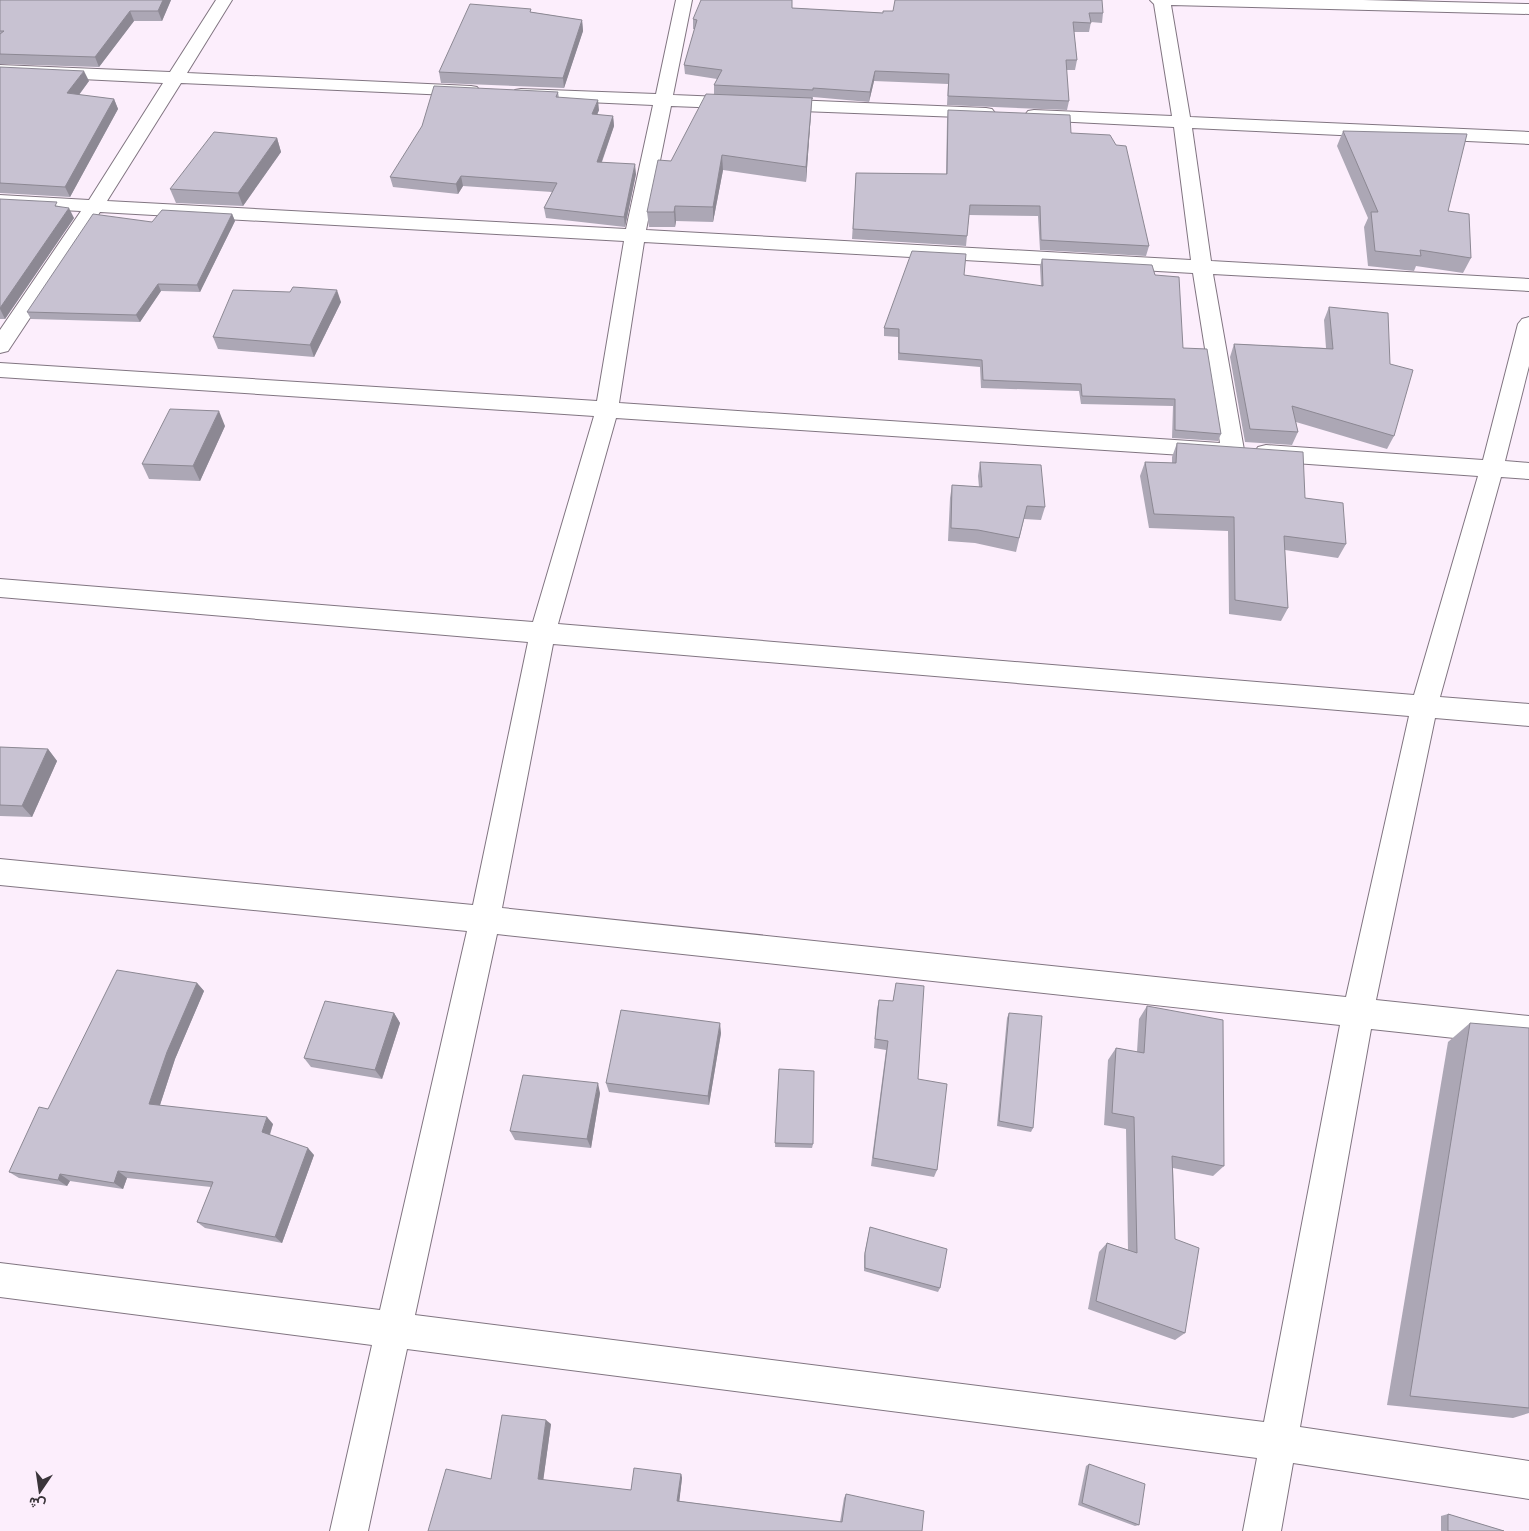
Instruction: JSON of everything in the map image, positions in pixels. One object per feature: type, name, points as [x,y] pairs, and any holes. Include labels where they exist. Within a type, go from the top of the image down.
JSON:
[{"type":"street","points":[[0,346],[94,207],[224,0]]},
{"type":"street","points":[[349,1531],[485,919],[542,634],[607,410],[635,236],[684,0]]},
{"type":"street","points":[[1233,450],[1202,267],[1182,121],[1161,0],[1529,9]]},
{"type":"street","points":[[0,70],[488,92]]},
{"type":"street","points":[[507,93],[1182,121],[1529,138]]},
{"type":"street","points":[[0,201],[1529,284]]},
{"type":"street","points":[[1262,1531],[1277,1442],[1358,1014],[1424,706],[1492,468],[1529,324]]},
{"type":"street","points":[[0,370],[1529,471]]},
{"type":"street","points":[[0,588],[1529,715]]},
{"type":"street","points":[[0,872],[485,919],[1529,1031]]},
{"type":"street","points":[[0,1280],[393,1332],[1277,1442],[1529,1480]]},
{"type":"building","points":[[0,0],[163,0],[158,11],[130,11],[95,57],[0,54],[0,34],[4,31],[0,31]]},
{"type":"building","points":[[701,0],[792,0],[792,8],[883,13],[883,11],[893,11],[895,0],[1102,0],[1103,13],[1089,13],[1091,23],[1073,22],[1077,60],[1066,60],[1069,101],[948,96],[949,74],[875,71],[870,92],[714,85],[722,70],[684,65],[697,20],[693,19]]},
{"type":"building","points":[[470,4],[531,9],[530,12],[582,20],[563,78],[439,72]]},
{"type":"building","points":[[0,67],[84,71],[67,93],[114,99],[65,187],[0,183]]},
{"type":"building","points":[[434,86],[558,92],[556,97],[598,100],[592,114],[613,116],[597,162],[635,164],[624,217],[544,208],[557,183],[461,176],[456,184],[390,177],[422,126]]},
{"type":"building","points":[[706,94],[812,98],[806,167],[722,155],[713,207],[675,206],[674,212],[647,212],[658,160],[671,161]]},
{"type":"building","points":[[948,110],[1070,115],[1071,133],[1110,135],[1116,145],[1126,146],[1149,246],[1041,240],[1040,206],[970,205],[967,236],[853,229],[856,173],[947,174]]},
{"type":"building","points":[[1343,131],[1467,134],[1448,211],[1469,214],[1471,258],[1420,250],[1421,256],[1375,251],[1371,212],[1378,212]]},
{"type":"building","points":[[214,132],[277,138],[238,193],[170,189]]},
{"type":"building","points":[[0,199],[57,202],[55,206],[69,208],[0,308]]},
{"type":"building","points":[[162,210],[232,214],[197,285],[158,284],[136,315],[27,312],[93,214],[152,222]]},
{"type":"building","points":[[912,251],[966,254],[964,275],[1043,286],[1042,259],[1152,265],[1155,275],[1179,277],[1183,348],[1207,349],[1221,434],[1175,430],[1175,399],[1082,396],[1081,384],[983,380],[982,360],[899,353],[899,329],[884,328]]},
{"type":"building","points":[[293,287],[337,290],[310,345],[213,337],[233,290],[290,292]]},
{"type":"building","points":[[1329,307],[1388,313],[1390,364],[1413,370],[1394,436],[1292,406],[1298,432],[1250,429],[1234,344],[1333,349]]},
{"type":"building","points":[[170,409],[219,411],[193,466],[142,464]]},
{"type":"building","points":[[1177,443],[1303,452],[1305,498],[1343,503],[1346,544],[1284,536],[1288,608],[1235,600],[1234,517],[1154,514],[1145,462],[1176,463]]},
{"type":"building","points":[[980,462],[1041,465],[1045,507],[1027,506],[1019,538],[978,530],[951,528],[952,485],[982,487]]},
{"type":"building","points":[[0,747],[48,749],[22,806],[0,805]]},
{"type":"building","points":[[117,970],[197,983],[167,1052],[149,1104],[267,1117],[262,1132],[308,1148],[275,1237],[197,1222],[213,1182],[118,1171],[114,1183],[60,1174],[58,1180],[9,1172],[39,1107],[48,1109]]},
{"type":"building","points":[[896,983],[924,986],[918,1079],[947,1084],[937,1170],[873,1158],[888,1041],[875,1039],[879,1000],[893,1001]]},
{"type":"building","points":[[325,1001],[394,1013],[375,1070],[304,1058]]},
{"type":"building","points":[[1147,1006],[1223,1020],[1224,1166],[1172,1156],[1175,1239],[1199,1248],[1185,1333],[1096,1301],[1107,1243],[1137,1253],[1134,1117],[1112,1113],[1116,1048],[1144,1053]]},
{"type":"building","points":[[621,1010],[720,1023],[708,1096],[606,1083]]},
{"type":"building","points":[[1009,1013],[1042,1016],[1033,1128],[999,1121]]},
{"type":"building","points":[[1470,1023],[1529,1028],[1529,1408],[1410,1396]]},
{"type":"building","points":[[779,1069],[814,1071],[813,1144],[775,1143]]},
{"type":"building","points":[[523,1075],[598,1083],[587,1139],[510,1131]]},
{"type":"building","points":[[870,1227],[947,1249],[940,1288],[865,1268],[865,1253]]},
{"type":"building","points":[[502,1415],[546,1420],[538,1479],[631,1490],[634,1468],[681,1474],[677,1501],[842,1522],[846,1494],[924,1511],[922,1531],[428,1531],[446,1469],[491,1479]]},
{"type":"building","points":[[1089,1464],[1145,1484],[1139,1525],[1082,1503]]},
{"type":"building","points":[[1448,1514],[1504,1531],[1448,1531]]}]
